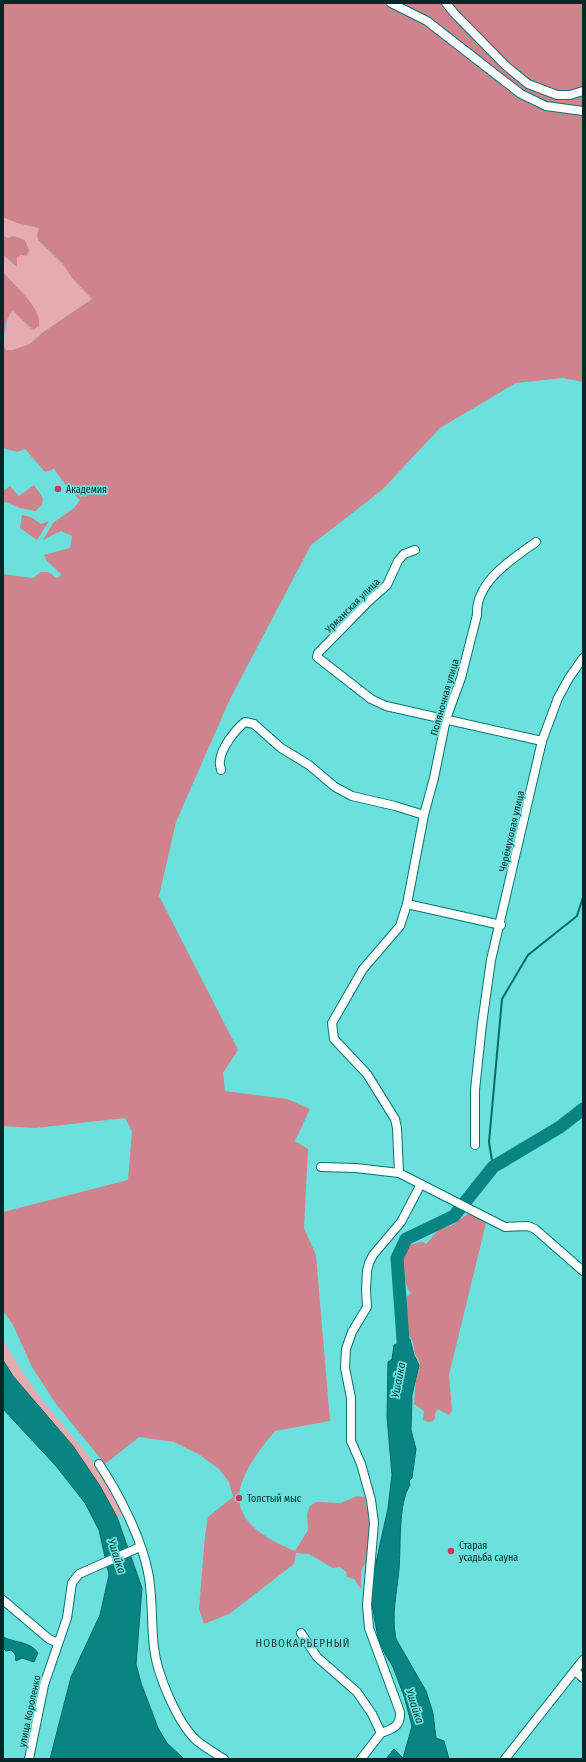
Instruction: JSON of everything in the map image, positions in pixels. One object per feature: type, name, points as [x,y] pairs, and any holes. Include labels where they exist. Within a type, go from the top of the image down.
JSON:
[{"type":"street","points":[[391,3],[427,21],[521,94],[546,106],[583,111]]},
{"type":"street","points":[[446,3],[454,14],[506,66],[528,84],[557,95],[570,95],[583,91]]},
{"type":"street","name":"Поляночная улица","points":[[399,1173],[397,1128],[395,1120],[367,1074],[334,1039],[332,1023],[363,969],[400,926],[407,904],[424,816],[434,778],[446,719],[461,678],[477,615],[477,604],[479,597],[499,572],[536,542]]},
{"type":"street","name":"Урманская улица","points":[[415,550],[404,554],[398,561],[387,585],[370,600],[318,653],[317,657],[371,699],[386,706],[446,719]]},
{"type":"street","name":"Черёмуховая улица","points":[[475,1145],[475,1090],[482,1024],[492,960],[542,741],[558,698],[569,678],[583,658]]},
{"type":"street","points":[[446,719],[542,741]]},
{"type":"street","points":[[221,770],[220,761],[228,741],[236,730],[245,722],[254,724],[281,748],[308,765],[335,787],[352,796],[395,806],[424,816]]},
{"type":"street","points":[[407,904],[501,925]]},
{"type":"street","points":[[320,1167],[356,1168],[399,1173],[505,1227],[528,1226],[535,1229],[583,1271]]},
{"type":"street","points":[[361,1759],[381,1733],[392,1729],[401,1720],[400,1712],[369,1628],[366,1605],[374,1522],[361,1464],[351,1442],[352,1398],[345,1368],[346,1349],[352,1332],[367,1307],[366,1290],[369,1264],[373,1255],[401,1222],[421,1184]]},
{"type":"street","points":[[99,1464],[112,1484],[127,1513],[148,1572],[154,1648],[159,1672],[184,1725],[196,1740],[224,1759]]},
{"type":"street","name":"улица Короленко","points":[[29,1759],[44,1685],[67,1618],[72,1583],[79,1574],[138,1547]]},
{"type":"street","points":[[3,1600],[49,1639],[58,1643]]},
{"type":"street","points":[[300,1633],[317,1657],[357,1692],[372,1714],[381,1733]]},
{"type":"street","points":[[505,1759],[583,1660]]},
{"type":"street","points":[[575,1671],[583,1678]]},
{"type":"shaded area","points":[[3,3],[583,3],[583,382],[563,378],[516,383],[440,428],[382,490],[311,545],[230,699],[176,822],[159,896],[238,1050],[223,1073],[225,1091],[287,1099],[310,1109],[295,1141],[308,1149],[304,1228],[316,1255],[330,1421],[275,1431],[259,1451],[248,1469],[241,1485],[239,1500],[243,1514],[254,1527],[271,1539],[295,1551],[308,1530],[307,1514],[310,1506],[316,1502],[341,1503],[357,1496],[365,1497],[369,1523],[366,1562],[361,1571],[361,1589],[354,1579],[347,1577],[346,1572],[340,1567],[333,1568],[309,1554],[296,1553],[294,1564],[229,1614],[204,1624],[199,1609],[208,1517],[233,1497],[229,1482],[219,1469],[200,1455],[174,1442],[139,1437],[105,1464],[56,1404],[32,1367],[13,1325],[3,1311],[3,1212],[128,1180],[132,1131],[125,1118],[35,1128],[3,1126],[3,574],[33,578],[41,572],[48,572],[57,578],[62,575],[47,561],[44,555],[70,548],[72,536],[61,531],[43,540],[53,523],[74,508],[80,500],[67,487],[54,469],[45,472],[25,449],[17,452],[3,448],[3,346],[6,350],[13,350],[30,344],[42,333],[92,299],[72,278],[63,264],[38,240],[37,235],[39,228],[17,223],[3,217]]},
{"type":"shaded area","points":[[3,217],[17,223],[39,228],[38,240],[63,264],[72,278],[92,299],[42,333],[30,344],[13,350],[6,350],[3,346],[9,314],[13,310],[31,329],[31,303],[3,272],[3,255],[14,265],[18,262],[17,257],[21,255],[8,238],[3,236]]},
{"type":"shaded area","points":[[3,236],[8,238],[14,236],[25,240],[29,250],[27,256],[21,255],[17,257],[17,267],[3,255]]},
{"type":"shaded area","points":[[3,272],[32,304],[39,319],[39,326],[33,330],[13,311],[8,318],[4,332],[3,346]]},
{"type":"shaded area","points":[[34,485],[43,498],[42,505],[35,511],[20,508],[3,501],[3,491],[10,486],[19,496]]},
{"type":"shaded area","points":[[22,515],[31,517],[41,524],[49,521],[37,540],[20,528]]},
{"type":"shaded area","points":[[469,1213],[486,1223],[449,1375],[452,1411],[449,1415],[438,1409],[435,1413],[435,1418],[433,1421],[428,1422],[423,1420],[424,1411],[414,1404],[416,1380],[420,1363],[415,1354],[413,1342],[406,1329],[405,1303],[406,1297],[411,1293],[407,1286],[403,1272],[402,1260],[404,1251],[411,1245],[423,1242],[426,1244],[441,1227],[451,1226]]},
{"type":"shaded area","points":[[3,1340],[23,1373],[42,1400],[88,1455],[102,1476],[124,1515],[115,1518],[3,1369]]},
{"type":"water","points":[[410,1339],[414,1355],[419,1365],[412,1395],[411,1430],[416,1449],[412,1478],[409,1481],[410,1485],[406,1493],[402,1513],[394,1621],[396,1639],[426,1691],[433,1713],[436,1738],[444,1741],[449,1759],[386,1759],[394,1749],[403,1758],[412,1726],[404,1696],[393,1667],[378,1638],[371,1599],[372,1581],[388,1508],[392,1475],[387,1417],[388,1362],[392,1359],[394,1345]]},
{"type":"water","points":[[3,1360],[13,1376],[73,1446],[100,1486],[117,1517],[142,1588],[136,1664],[141,1683],[158,1728],[167,1743],[184,1759],[50,1759],[71,1677],[100,1615],[109,1575],[99,1530],[85,1503],[56,1466],[3,1409]]},
{"type":"water","points":[[3,1637],[27,1644],[35,1649],[38,1653],[34,1662],[22,1658],[16,1661],[15,1654],[11,1650],[6,1651],[3,1648]]},
{"type":"waterway","points":[[493,1167],[489,1142],[502,999],[528,955],[577,916],[583,897]]},
{"type":"waterway","name":"Ушайка","points":[[403,1360],[397,1258],[406,1239],[454,1216],[493,1167],[560,1127],[583,1109]]},
{"type":"place","name":"Академия","points":[[58,489]]},
{"type":"place","name":"Толстый мыс","points":[[239,1498]]},
{"type":"place","name":"Старая усадьба сауна","points":[[451,1551]]},
{"type":"district","name":"НОВОКАРЬЕРНЫЙ","points":[[303,1643]]}]
